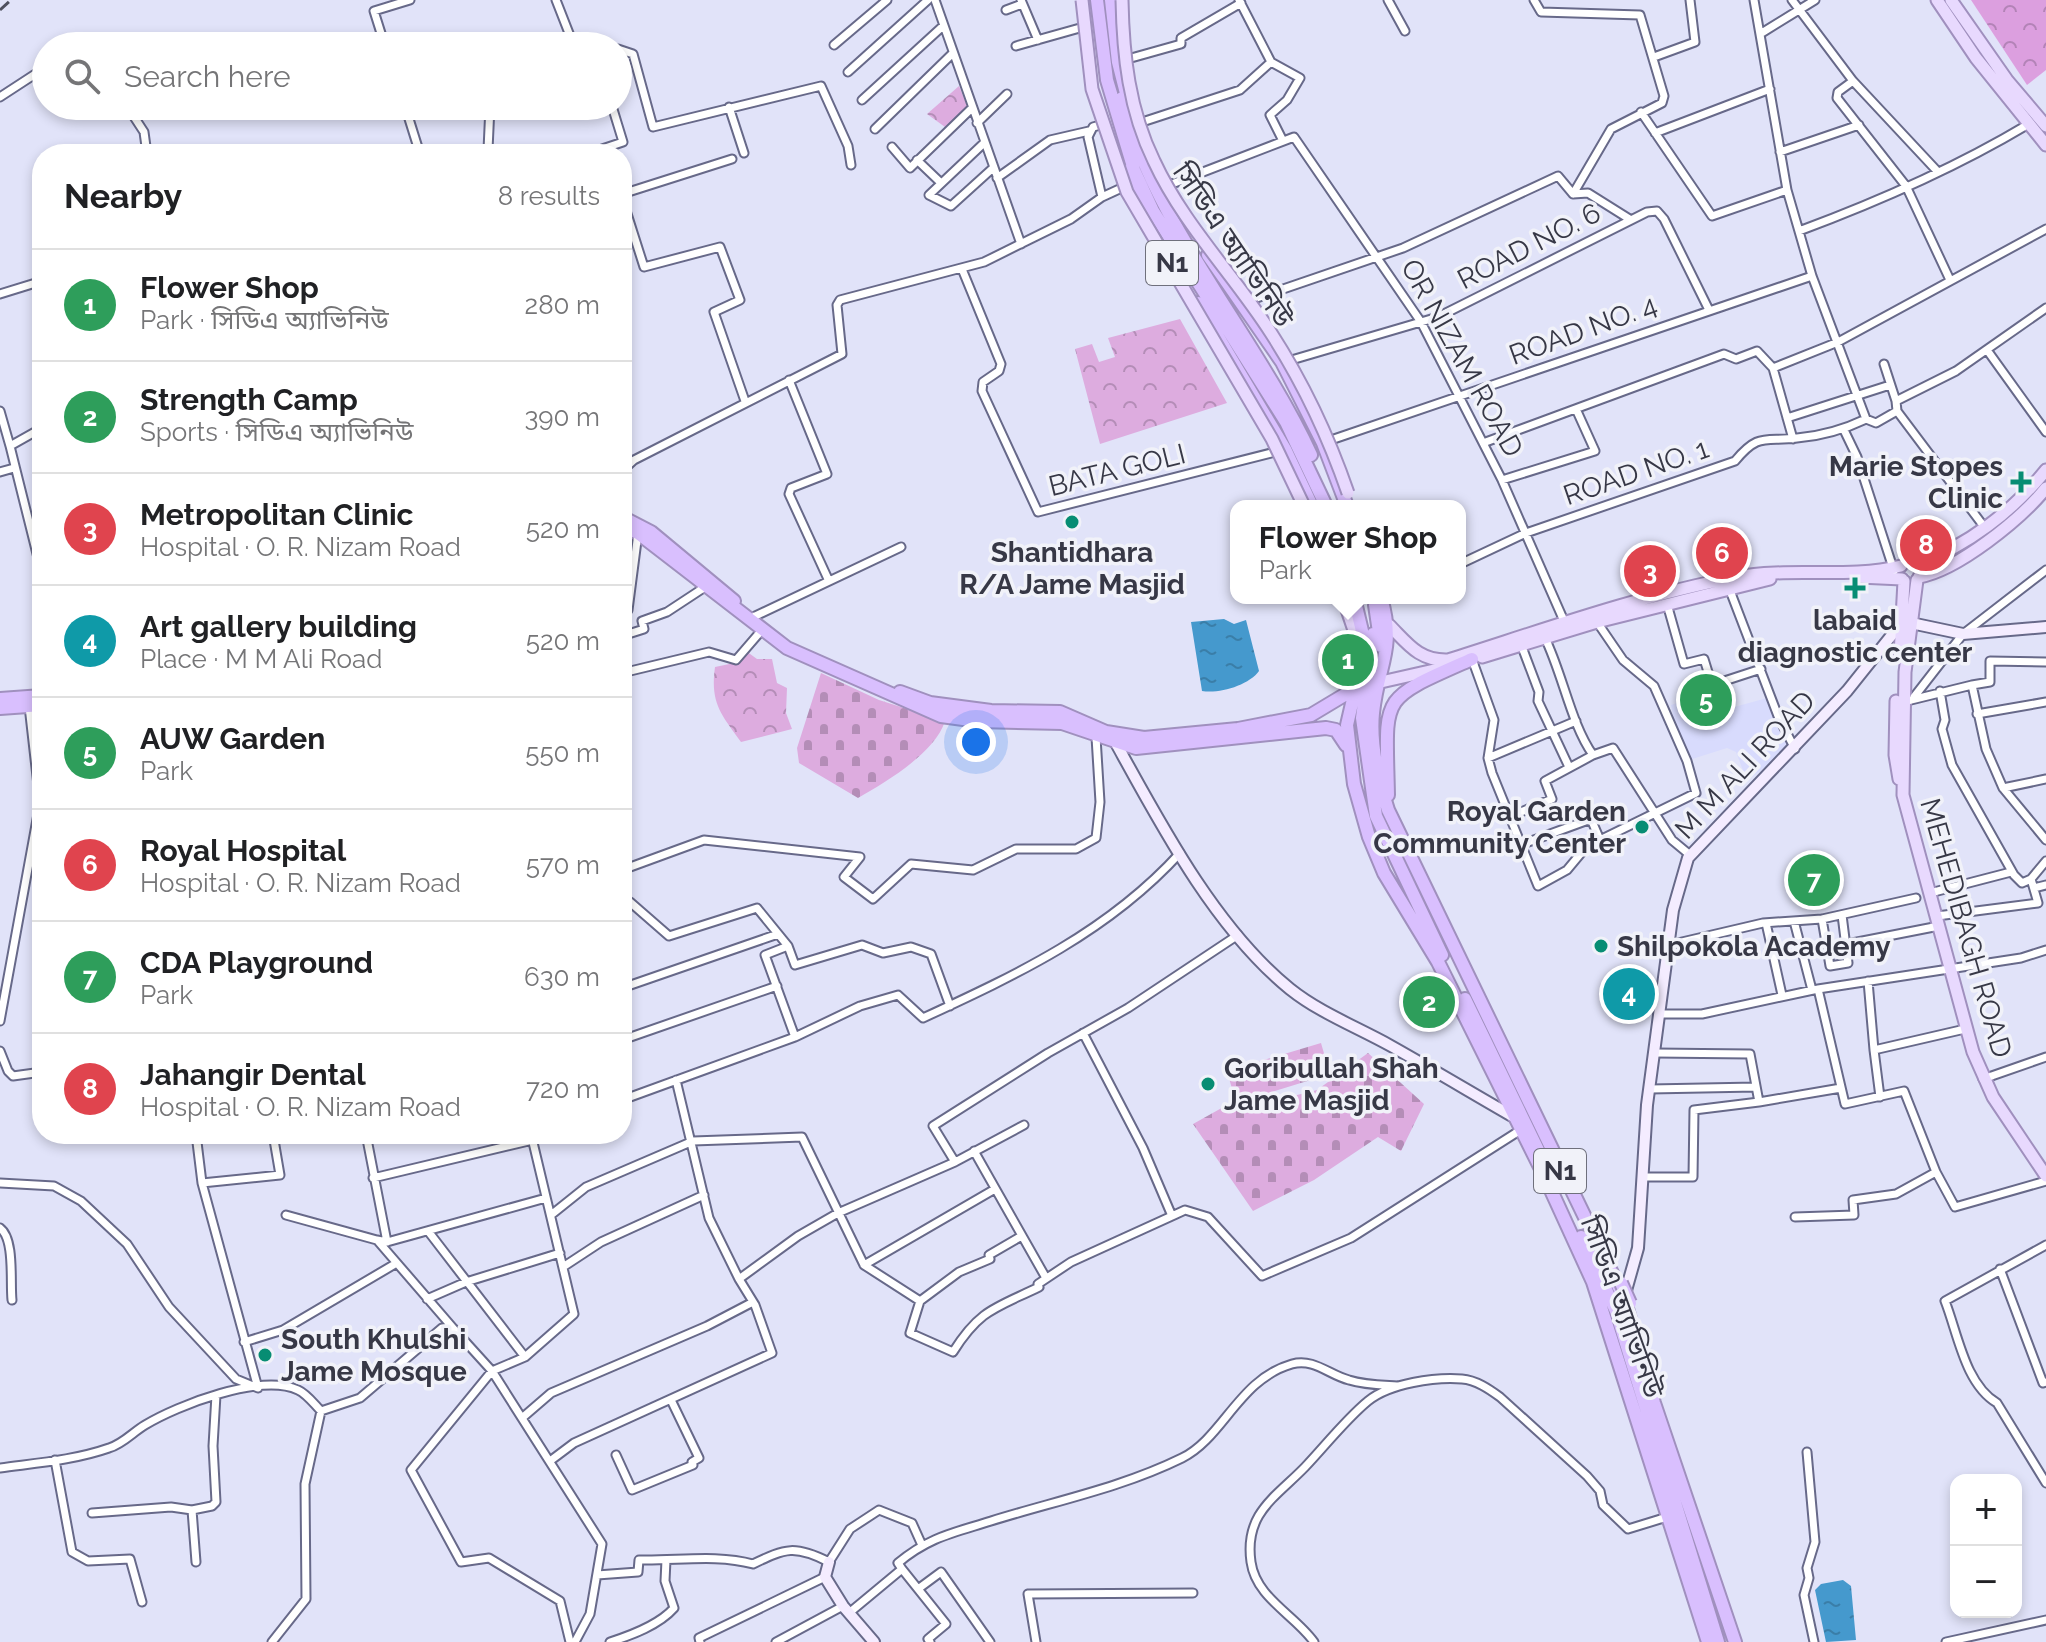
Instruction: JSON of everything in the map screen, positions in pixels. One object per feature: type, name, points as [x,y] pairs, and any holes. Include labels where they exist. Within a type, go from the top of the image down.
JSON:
[{"type":"highway","name":"সিডিএ অ্যাভিনিউ","points":[[1084,0],[1089,54],[1106,123],[1130,185],[1167,254],[1285,449],[1309,500]]},
{"type":"highway","points":[[1097,0],[1107,80],[1130,156],[1147,197],[1286,422],[1323,500]]},
{"type":"highway","name":"সিডিএ অ্যাভিনিউ","points":[[1109,0],[1118,62],[1134,125],[1162,187],[1282,362],[1348,500]]},
{"type":"highway","points":[[1109,0],[1118,85],[1130,131],[1147,171],[1167,211],[1297,424],[1332,500]]},
{"type":"highway","points":[[632,522],[651,532],[761,631],[848,677],[941,716],[978,721],[1062,723],[1117,745],[1163,748],[1326,728],[1342,735],[1351,755]]},
{"type":"highway","points":[[632,530],[750,618],[813,653],[930,703],[991,711],[1060,712],[1106,732],[1135,737],[1238,729],[1311,715],[1356,688]]},
{"type":"highway","name":"সিডিএ অ্যাভিনিউ","points":[[1355,604],[1362,631],[1363,656],[1347,725],[1354,784],[1369,837],[1384,873],[1438,962],[1519,1131],[1545,1177],[1593,1282],[1708,1642]]},
{"type":"highway","points":[[1366,604],[1374,644],[1362,718],[1376,816],[1616,1311],[1718,1642]]},
{"type":"highway","points":[[1374,604],[1381,643],[1367,721],[1370,762],[1384,816],[1624,1313],[1661,1447],[1727,1642]]},
{"type":"highway","name":"সিডিএ অ্যাভিনিউ","points":[[1383,604],[1389,625],[1388,650],[1374,707],[1373,735],[1388,810],[1627,1301]]},
{"type":"highway","points":[[1388,810],[1385,746],[1392,704],[1412,686],[1472,659]]},
{"type":"highway","points":[[0,699],[32,697]]},
{"type":"highway","points":[[0,708],[32,706]]},
{"type":"highway","points":[[1496,1022],[1621,1283],[1736,1642]]},
{"type":"main road","points":[[1084,0],[1092,89],[1127,192],[1272,439],[1301,500]]},
{"type":"main road","points":[[1122,0],[1125,70],[1153,160],[1171,193],[1271,332],[1304,386],[1327,432],[1348,500]]},
{"type":"main road","points":[[1937,0],[2027,125],[2046,145]]},
{"type":"main road","points":[[1951,0],[2007,80],[2046,126]]},
{"type":"main road","points":[[1381,682],[1522,647],[1597,622],[1775,578],[1906,574],[1985,528],[2025,496],[2046,470]]},
{"type":"main road","points":[[1389,625],[1418,655],[1430,660],[1448,660],[1564,621],[1736,577],[1770,572],[1937,574],[2032,506],[2046,488]]},
{"type":"main road","name":"MEHEDIBAGH ROAD","points":[[1906,574],[1908,700],[1903,795],[1965,1029],[1983,1079],[2046,1179]]},
{"type":"main road","points":[[1345,604],[1363,656]]},
{"type":"main road","points":[[1903,795],[1895,755],[1907,626]]},
{"type":"street","points":[[381,32],[374,11],[410,0]]},
{"type":"street","points":[[556,0],[569,32]]},
{"type":"street","points":[[834,45],[887,0]]},
{"type":"street","points":[[848,72],[928,0]]},
{"type":"street","points":[[935,0],[1021,244]]},
{"type":"street","points":[[1534,0],[1541,12],[1640,15],[1664,100],[1611,129],[1573,194]]},
{"type":"street","points":[[1654,57],[1695,42],[1690,0]]},
{"type":"street","points":[[1754,0],[1787,190],[1812,276],[1866,419]]},
{"type":"street","points":[[1792,0],[1853,81],[1938,172]]},
{"type":"street","points":[[1760,34],[1815,0]]},
{"type":"street","points":[[1389,1],[1405,31]]},
{"type":"street","points":[[1006,10],[1022,2],[1038,40]]},
{"type":"street","points":[[1118,62],[1181,44],[1181,38],[1240,2],[1271,62],[1300,78],[1287,100],[1270,115],[1286,137],[1162,187]]},
{"type":"street","points":[[862,100],[943,26]]},
{"type":"street","points":[[1016,46],[1087,26]]},
{"type":"street","points":[[632,54],[653,127],[821,86],[848,146],[851,165]]},
{"type":"street","points":[[875,129],[952,54]]},
{"type":"street","points":[[1134,125],[1240,90],[1271,62]]},
{"type":"street","points":[[0,97],[32,76]]},
{"type":"street","points":[[1853,81],[1836,95],[1906,186],[1950,280]]},
{"type":"street","points":[[1655,133],[1770,89]]},
{"type":"street","points":[[977,123],[1007,94]]},
{"type":"street","points":[[729,107],[744,153]]},
{"type":"street","points":[[892,147],[908,167],[972,108]]},
{"type":"street","points":[[1641,112],[1712,216],[1787,190]]},
{"type":"street","points":[[136,120],[144,132],[146,144]]},
{"type":"street","points":[[409,120],[417,144]]},
{"type":"street","points":[[488,144],[489,120]]},
{"type":"street","points":[[616,120],[623,142],[617,144]]},
{"type":"street","points":[[997,178],[1050,140],[1089,131],[1106,123]]},
{"type":"street","points":[[1780,152],[1859,125]]},
{"type":"street","points":[[1799,231],[1866,206],[2027,125]]},
{"type":"street","points":[[1089,131],[1102,197]]},
{"type":"street","name":"OR NIZAM ROAD","points":[[1286,137],[1294,137],[1421,322],[1502,480],[1564,621]]},
{"type":"street","points":[[984,143],[929,195],[951,206],[993,168]]},
{"type":"street","points":[[632,193],[732,159]]},
{"type":"street","points":[[917,160],[940,182]]},
{"type":"street","points":[[1242,302],[1378,257],[1554,177],[1562,179],[1573,194]]},
{"type":"street","points":[[632,462],[843,353],[837,305],[840,300],[962,269],[1071,219],[1102,197],[1130,185]]},
{"type":"street","points":[[1573,194],[1590,193],[1631,220]]},
{"type":"street","name":"ROAD NO. 6","points":[[1282,362],[1421,322],[1647,212],[1657,211],[1709,310]]},
{"type":"street","points":[[632,228],[644,267],[720,247],[740,300],[714,312],[745,401]]},
{"type":"street","points":[[1773,368],[1838,342],[2046,229]]},
{"type":"street","name":"BATA GOLI","points":[[962,269],[1001,364],[999,371],[983,382],[982,391],[1038,512],[1285,449]]},
{"type":"street","name":"ROAD NO. 4","points":[[1323,443],[1812,276]]},
{"type":"street","points":[[0,294],[32,284]]},
{"type":"street","points":[[1896,401],[1956,371],[2046,308]]},
{"type":"street","points":[[1987,350],[2046,432]]},
{"type":"street","points":[[1483,443],[1728,353],[1736,359],[1757,351],[1773,368],[1793,439]]},
{"type":"street","points":[[1884,364],[1897,411],[1985,528]]},
{"type":"street","points":[[789,380],[827,474],[791,488],[789,494],[828,579]]},
{"type":"street","points":[[1787,418],[1890,385]]},
{"type":"street","points":[[1502,480],[1595,451],[1576,409]]},
{"type":"street","points":[[0,411],[32,527]]},
{"type":"street","name":"ROAD NO. 1","points":[[1466,561],[1526,533],[1735,461],[1748,445],[1766,437],[1793,439],[1844,430],[1866,419],[1876,423],[1897,411]]},
{"type":"street","points":[[1844,430],[1906,574]]},
{"type":"street","points":[[10,446],[32,434]]},
{"type":"street","points":[[0,472],[14,468]]},
{"type":"street","points":[[632,579],[638,533]]},
{"type":"street","points":[[750,618],[901,547]]},
{"type":"street","points":[[1908,700],[1963,634],[2046,570]]},
{"type":"street","points":[[632,633],[644,629],[642,621],[667,612],[705,587]]},
{"type":"street","points":[[1728,588],[1795,749]]},
{"type":"street","points":[[1667,604],[1684,664],[1704,659],[1712,685],[1761,669]]},
{"type":"street","points":[[1472,659],[1494,720],[1488,758],[1538,886],[1567,870],[1582,852],[1600,840],[1696,793],[1687,761],[1654,686],[1623,660],[1597,622]]},
{"type":"street","points":[[1907,626],[1963,634],[2046,627]]},
{"type":"street","name":"M M ALI ROAD","points":[[1627,1301],[1638,1248],[1650,1089],[1673,910],[1690,855],[1795,749],[1907,626]]},
{"type":"street","points":[[632,671],[709,652],[736,660],[761,631]]},
{"type":"street","points":[[1545,638],[1562,674],[1581,739],[1593,755]]},
{"type":"street","points":[[1522,647],[1539,692],[1538,701],[1569,767]]},
{"type":"street","points":[[1908,700],[1990,682],[1990,661],[2046,662]]},
{"type":"street","points":[[1972,685],[1986,749],[2003,788],[2046,840]]},
{"type":"street","points":[[1940,691],[1945,720],[1942,729],[1952,765],[2011,872],[2020,882],[2031,879],[2046,861]]},
{"type":"street","points":[[1977,714],[2046,702]]},
{"type":"street","points":[[1488,758],[1576,721]]},
{"type":"street","points":[[632,866],[704,840],[860,857],[844,877],[873,899],[911,864],[973,870],[1016,849],[1076,849],[1096,838],[1100,823],[1096,737]]},
{"type":"street","points":[[1117,745],[1180,853],[1238,935],[1271,971],[1304,999],[1512,1116]]},
{"type":"street","points":[[1509,817],[1552,799],[1545,781],[1593,755],[1613,748],[1672,840],[1690,855]]},
{"type":"street","points":[[2003,788],[2046,779]]},
{"type":"street","points":[[1520,845],[1591,819],[1600,840]]},
{"type":"street","points":[[0,1021],[32,847]]},
{"type":"street","points":[[632,1096],[795,1037],[860,1006],[890,996],[898,995],[923,1018],[987,991],[1081,937],[1180,853]]},
{"type":"street","points":[[1930,893],[2011,872]]},
{"type":"street","points":[[1847,944],[1938,921],[2036,904],[2031,879]]},
{"type":"street","points":[[2034,888],[2046,885]]},
{"type":"street","points":[[1669,945],[1766,923],[1822,919],[1916,898]]},
{"type":"street","points":[[632,904],[669,936],[757,908],[788,946],[795,965],[862,945],[883,953],[911,947],[931,954],[950,1006]]},
{"type":"street","points":[[1822,919],[1830,966],[1850,962],[1842,915]]},
{"type":"street","points":[[1794,921],[1845,1104],[1904,1091],[1936,1172],[1955,1207],[2046,1179]]},
{"type":"street","points":[[1766,923],[1782,995]]},
{"type":"street","points":[[632,985],[778,934]]},
{"type":"street","points":[[955,1162],[933,1126],[1238,935]]},
{"type":"street","points":[[788,946],[765,955],[795,1037]]},
{"type":"street","points":[[1660,1014],[1702,1014],[1782,995],[2021,958],[2046,950]]},
{"type":"street","points":[[1868,981],[1880,1097]]},
{"type":"street","points":[[632,1037],[777,986]]},
{"type":"street","points":[[1874,1050],[1965,1029]]},
{"type":"street","points":[[1083,1033],[1143,1148],[1172,1216]]},
{"type":"street","points":[[0,1051],[13,1076],[32,1073]]},
{"type":"street","points":[[1655,1053],[1747,1052],[1759,1102]]},
{"type":"street","points":[[1983,1079],[2046,1057]]},
{"type":"street","points":[[550,1461],[574,1443],[772,1353],[753,1302],[709,1218],[676,1080]]},
{"type":"street","points":[[1650,1089],[1756,1087]]},
{"type":"street","points":[[1643,1177],[1693,1177],[1694,1110],[1841,1088]]},
{"type":"street","points":[[739,1279],[798,1236],[838,1213],[955,1162],[1024,1125]]},
{"type":"street","points":[[1020,1237],[989,1255],[990,1259],[959,1272],[920,1301],[910,1333],[953,1352],[972,1322],[1039,1287],[1038,1284],[1046,1278],[1095,1250],[1185,1210],[1208,1217],[1262,1276],[1351,1238],[1519,1131]]},
{"type":"street","points":[[551,1215],[586,1187],[693,1141],[802,1137],[864,1265],[920,1301]]},
{"type":"street","points":[[197,1144],[202,1183],[258,1388]]},
{"type":"street","points":[[202,1183],[280,1175],[275,1144]]},
{"type":"street","points":[[368,1144],[387,1242]]},
{"type":"street","points":[[373,1178],[505,1144]]},
{"type":"street","points":[[534,1144],[574,1314],[525,1357],[492,1371],[411,1470],[461,1562],[489,1558],[560,1601],[572,1642]]},
{"type":"street","points":[[974,1151],[1046,1278]]},
{"type":"street","points":[[1795,1217],[1854,1215],[1853,1200],[1896,1194],[1936,1172]]},
{"type":"street","points":[[0,1183],[54,1186],[81,1201],[127,1244],[169,1307],[236,1379],[258,1388]]},
{"type":"street","points":[[864,1265],[995,1189]]},
{"type":"street","points":[[563,1267],[601,1242],[704,1195]]},
{"type":"street","points":[[286,1215],[387,1242],[546,1198]]},
{"type":"street","points":[[0,1228],[6,1234],[12,1300]]},
{"type":"street","points":[[428,1231],[525,1357]]},
{"type":"street","points":[[377,1240],[492,1371],[602,1544],[590,1614],[572,1642]]},
{"type":"street","points":[[2046,1245],[1945,1301],[1973,1380],[1997,1403],[2046,1483]]},
{"type":"street","points":[[427,1299],[466,1282],[560,1253]]},
{"type":"street","points":[[244,1342],[283,1330],[395,1264]]},
{"type":"street","points":[[2000,1269],[2043,1383],[2046,1382]]},
{"type":"street","points":[[522,1418],[551,1393],[707,1326],[753,1302]]},
{"type":"street","points":[[321,1411],[360,1398],[442,1328],[453,1328]]},
{"type":"street","points":[[930,1642],[928,1639],[946,1624],[898,1563],[921,1543],[1062,1498],[1114,1486],[1186,1457],[1247,1392],[1275,1371],[1294,1363],[1311,1363],[1332,1375],[1369,1385],[1403,1386],[1464,1379],[1484,1386],[1587,1476],[1616,1521],[1628,1529],[1667,1517]]},
{"type":"street","points":[[1314,1642],[1300,1624],[1270,1599],[1255,1574],[1251,1547],[1255,1519],[1277,1490],[1303,1469],[1369,1401],[1403,1386]]},
{"type":"street","points":[[0,1468],[111,1448],[159,1418],[216,1395],[258,1388],[294,1388],[302,1391],[321,1411]]},
{"type":"street","points":[[92,1513],[182,1507],[192,1510],[212,1506],[216,1502],[213,1446],[216,1395]]},
{"type":"street","points":[[616,1455],[632,1490],[693,1465],[692,1462],[699,1458],[671,1400]]},
{"type":"street","points":[[287,1642],[276,1639],[306,1599],[305,1484],[321,1411]]},
{"type":"street","points":[[1807,1452],[1815,1542],[1807,1568],[1809,1578],[1804,1595],[1814,1642]]},
{"type":"street","points":[[55,1460],[72,1552],[88,1561],[130,1559],[142,1602]]},
{"type":"street","points":[[192,1510],[196,1562]]},
{"type":"street","points":[[874,1642],[846,1610],[825,1577],[829,1562],[850,1529],[879,1510],[912,1523],[921,1543]]},
{"type":"street","points":[[597,1575],[638,1572],[639,1560],[727,1557],[753,1564],[784,1549],[813,1554],[829,1562]]},
{"type":"street","points":[[610,1642],[622,1640],[666,1617],[674,1608],[665,1581],[666,1560]]},
{"type":"street","points":[[776,1642],[846,1610],[902,1569]]},
{"type":"street","points":[[918,1589],[941,1572],[990,1642]]},
{"type":"street","points":[[700,1642],[699,1638],[825,1577]]},
{"type":"street","points":[[1036,1642],[1028,1594],[1193,1593]]},
{"type":"street","points":[[1946,1642],[2046,1620]]},
{"type":"shaded area","points":[[1720,689],[1727,709],[1767,698],[1772,702],[1790,748],[1747,781],[1736,752],[1727,748],[1689,760],[1674,720],[1671,705]]},
{"type":"green space","points":[[1971,0],[2046,0],[2046,70],[2027,85]]},
{"type":"green space","points":[[959,86],[968,108],[945,127],[927,114]]},
{"type":"green space","points":[[1180,319],[1227,403],[1100,444],[1075,349],[1092,344],[1099,362],[1115,357],[1108,338]]},
{"type":"green space","points":[[746,651],[757,659],[772,659],[777,683],[787,688],[786,713],[792,729],[741,742],[719,708],[714,679],[715,667],[739,662]]},
{"type":"green space","points":[[821,673],[879,700],[945,721],[940,733],[920,755],[895,775],[858,798],[799,763],[797,748]]},
{"type":"green space","points":[[1702,690],[1710,690],[1716,700],[1710,710],[1702,710],[1696,704],[1696,696]]},
{"type":"green space","points":[[1810,856],[1832,863],[1817,904],[1796,897]]},
{"type":"green space","points":[[1321,1043],[1330,1074],[1236,1103],[1227,1071]]},
{"type":"green space","points":[[1368,1053],[1424,1104],[1401,1151],[1378,1137],[1314,1180],[1253,1211],[1193,1124],[1227,1105],[1233,1111],[1317,1090]]},
{"type":"water","points":[[1224,619],[1234,624],[1246,620],[1259,671],[1234,687],[1202,691],[1191,622]]},
{"type":"water","points":[[1843,1580],[1851,1586],[1856,1640],[1826,1642],[1815,1590],[1821,1584]]},
{"type":"railway","points":[[0,10],[11,0]]},
{"type":"place","name":"Marie Stopes Clinic","points":[[2021,482]]},
{"type":"place","name":"Shantidhara R/A Jame Masjid","points":[[1072,522]]},
{"type":"place","name":"Jahangir Dental","points":[[1926,545]]},
{"type":"place","name":"Royal Hospital","points":[[1722,553]]},
{"type":"place","name":"Metropolitan Clinic","points":[[1650,571]]},
{"type":"place","name":"labaid diagnostic center","points":[[1855,588]]},
{"type":"place","name":"Flower Shop","points":[[1348,660]]},
{"type":"place","name":"AUW Garden","points":[[1706,700]]},
{"type":"place","name":"Royal Garden Community Center","points":[[1642,827]]},
{"type":"place","name":"CDA Playground","points":[[1814,880]]},
{"type":"place","name":"Shilpokola Academy","points":[[1601,946]]},
{"type":"place","name":"Art gallery building","points":[[1629,994]]},
{"type":"place","name":"Strength Camp","points":[[1429,1002]]},
{"type":"place","name":"Goribullah Shah Jame Masjid","points":[[1208,1084]]},
{"type":"place","name":"South Khulshi Jame Mosque","points":[[265,1355]]}]
